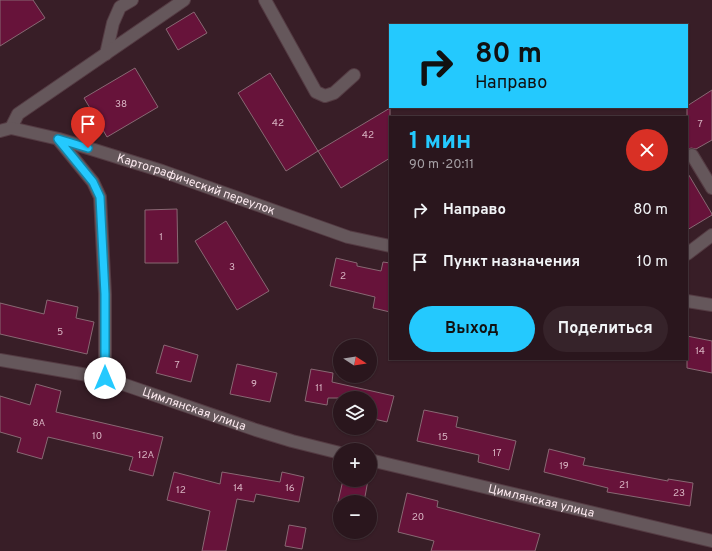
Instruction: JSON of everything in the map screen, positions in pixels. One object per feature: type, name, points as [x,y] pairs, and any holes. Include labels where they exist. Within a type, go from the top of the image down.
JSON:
[{"type":"street","points":[[106,54],[113,23],[120,7],[132,0]]},
{"type":"street","points":[[5,130],[18,114],[184,0]]},
{"type":"street","points":[[265,0],[316,92],[325,96],[334,93],[354,75]]},
{"type":"street","name":"Картографический переулок","points":[[5,130],[58,139],[169,174],[348,237],[389,246]]},
{"type":"street","points":[[58,139],[93,182],[100,197],[105,294],[105,378]]},
{"type":"street","points":[[692,156],[712,188]]},
{"type":"street","points":[[688,253],[712,235]]},
{"type":"street","points":[[688,301],[712,305]]},
{"type":"street","name":"Цимлянская улица","points":[[0,360],[105,378],[256,430],[333,451]]},
{"type":"street","name":"Цимлянская улица","points":[[377,462],[712,541]]},
{"type":"building","points":[[0,0],[33,0],[45,18],[0,46]]},
{"type":"building","points":[[194,12],[207,33],[178,50],[166,29]]},
{"type":"building","points":[[135,68],[158,107],[107,137],[84,98]]},
{"type":"building","points":[[270,73],[318,151],[286,171],[238,93]]},
{"type":"building","points":[[712,90],[712,140],[696,149],[691,148],[688,150],[688,105]]},
{"type":"building","points":[[390,108],[389,159],[341,188],[318,151]]},
{"type":"building","points":[[688,174],[712,214],[688,229]]},
{"type":"building","points":[[177,209],[178,263],[145,263],[145,210]]},
{"type":"building","points":[[226,221],[269,291],[237,310],[195,241]]},
{"type":"building","points":[[336,258],[357,263],[357,266],[381,271],[383,262],[389,263],[389,312],[373,308],[375,297],[330,286]]},
{"type":"building","points":[[47,300],[78,307],[76,318],[94,322],[87,354],[0,334],[0,303],[44,314]]},
{"type":"building","points":[[688,336],[712,341],[712,373],[687,368]]},
{"type":"building","points":[[164,345],[198,355],[191,382],[156,373]]},
{"type":"building","points":[[237,364],[277,373],[270,402],[230,394]]},
{"type":"building","points":[[311,369],[333,373],[333,383],[372,391],[333,391],[333,398],[328,398],[327,405],[305,401]]},
{"type":"building","points":[[36,384],[61,391],[56,412],[163,437],[153,476],[129,470],[133,457],[48,437],[42,459],[17,452],[21,438],[0,432],[0,396],[30,405]]},
{"type":"building","points":[[377,392],[394,396],[387,422],[377,420]]},
{"type":"building","points":[[424,410],[458,417],[456,427],[516,441],[509,470],[478,462],[479,455],[417,441]]},
{"type":"building","points":[[549,449],[585,458],[583,465],[668,481],[668,479],[693,483],[690,506],[607,492],[608,488],[544,472]]},
{"type":"building","points":[[174,472],[220,484],[222,472],[280,482],[282,472],[304,477],[299,502],[256,494],[254,502],[237,499],[226,551],[202,551],[210,511],[167,500]]},
{"type":"building","points":[[341,487],[367,487],[365,495],[340,495]]},
{"type":"building","points":[[407,493],[438,501],[437,507],[540,534],[535,551],[431,551],[434,541],[398,532]]},
{"type":"building","points":[[289,525],[306,528],[302,549],[285,546]]},
{"type":"route","points":[[88,148],[58,139],[93,182],[100,197],[105,294],[105,378]]}]
